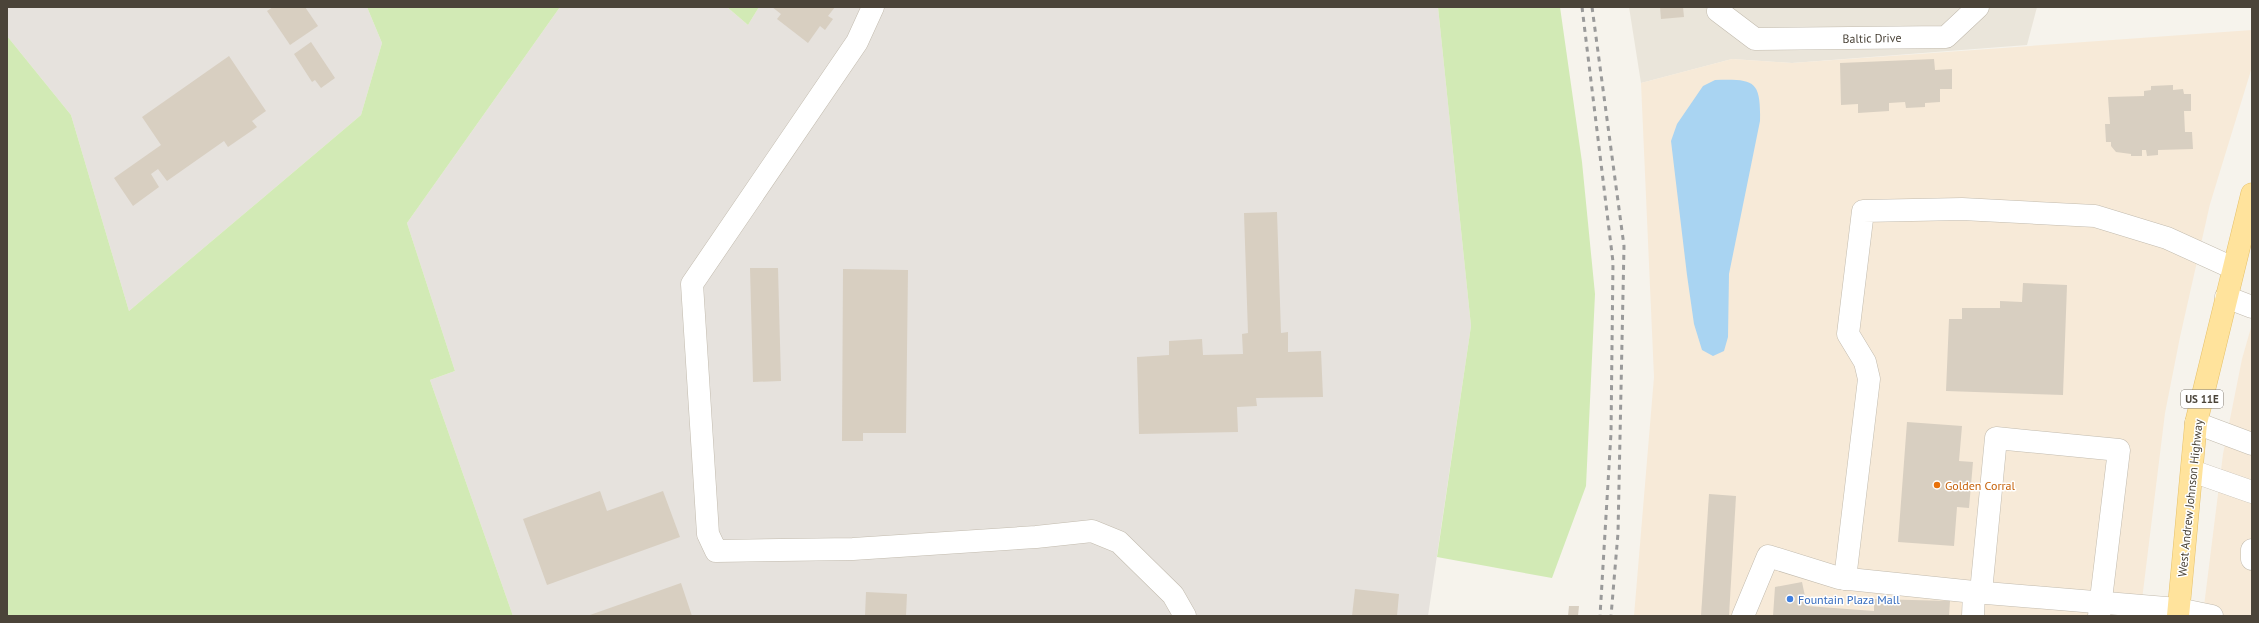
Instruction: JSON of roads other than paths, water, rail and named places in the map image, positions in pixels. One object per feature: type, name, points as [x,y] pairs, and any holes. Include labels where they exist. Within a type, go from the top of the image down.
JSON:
[{"type":"main road","name":"West Andrew Johnson Highway","points":[[2178,612],[2196,424],[2252,194]]},
{"type":"street","points":[[873,7],[857,42],[692,284],[708,534],[716,551],[853,549],[1036,537],[1092,531],[1119,542],[1172,595],[1184,616]]},
{"type":"street","name":"Baltic Drive","points":[[1719,7],[1718,11],[1755,39],[1946,37],[1978,7]]},
{"type":"street","points":[[1845,579],[1869,379],[1865,362],[1848,334],[1863,211],[1962,209],[2095,216],[2167,238],[2233,268]]},
{"type":"street","points":[[2226,297],[2252,307]]},
{"type":"street","points":[[2196,424],[2252,444]]},
{"type":"street","points":[[1973,616],[1996,438],[2119,450],[2099,609]]},
{"type":"street","points":[[2192,472],[2252,492]]},
{"type":"street","points":[[2252,550],[2252,560]]},
{"type":"street","points":[[1744,616],[1768,556],[1845,579],[1977,592],[2099,609],[2178,612],[2212,616]]},
{"type":"water","points":[[1715,80],[1739,80],[1752,85],[1759,97],[1760,121],[1729,274],[1728,337],[1724,351],[1713,356],[1702,350],[1694,324],[1671,141],[1677,124],[1703,86]]},
{"type":"railway","points":[[1582,7],[1613,262],[1611,433],[1600,616]]},
{"type":"railway","points":[[1592,7],[1624,246],[1618,533],[1611,616]]},
{"type":"place","name":"Golden Corral","points":[[1937,485]]},
{"type":"place","name":"Fountain Plaza Mall","points":[[1790,599]]}]
